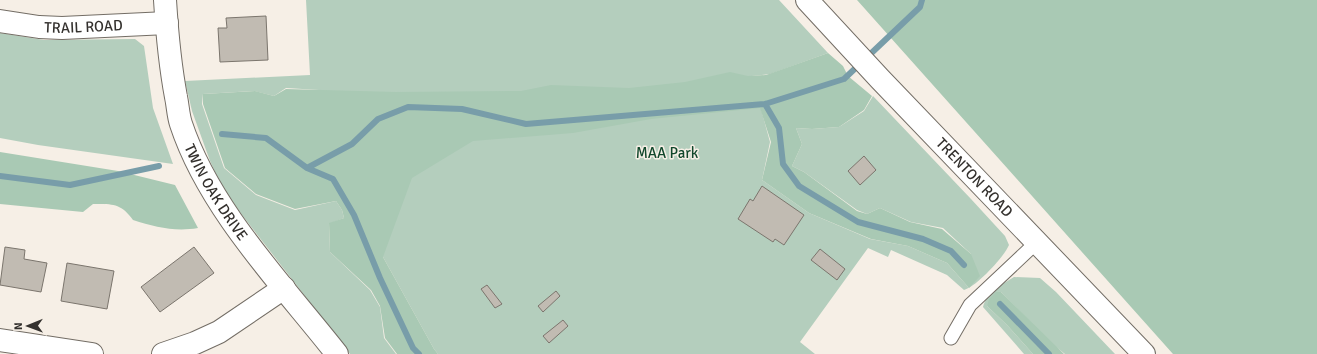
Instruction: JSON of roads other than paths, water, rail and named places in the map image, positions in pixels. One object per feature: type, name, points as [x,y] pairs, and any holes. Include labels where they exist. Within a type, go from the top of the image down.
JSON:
[{"type":"street","name":"TWIN OAK DRIVE","points":[[165,0],[166,22],[173,79],[181,122],[194,157],[216,197],[240,232],[337,354]]},
{"type":"street","name":"TRENTON ROAD","points":[[807,0],[848,46],[1144,354]]},
{"type":"street","name":"TRAIL ROAD","points":[[0,21],[39,27],[62,28],[166,22]]},
{"type":"street","points":[[163,354],[195,344],[219,332],[284,288]]},
{"type":"street","points":[[0,340],[33,349],[92,354]]},
{"type":"lane","points":[[951,338],[970,305],[1037,242]]},
{"type":"waterway","points":[[222,134],[266,138],[307,168],[352,144],[378,119],[408,107],[462,109],[526,124],[765,104],[844,79],[920,7],[922,0]]},
{"type":"waterway","points":[[765,104],[779,128],[783,164],[799,186],[858,222],[923,239],[951,251],[964,265]]},
{"type":"waterway","points":[[0,176],[70,185],[159,166]]},
{"type":"waterway","points":[[307,168],[333,179],[354,215],[380,278],[413,348],[419,354]]},
{"type":"waterway","points":[[1000,304],[1049,354]]},
{"type":"park label","name":"MAA Park","points":[[667,153]]}]
